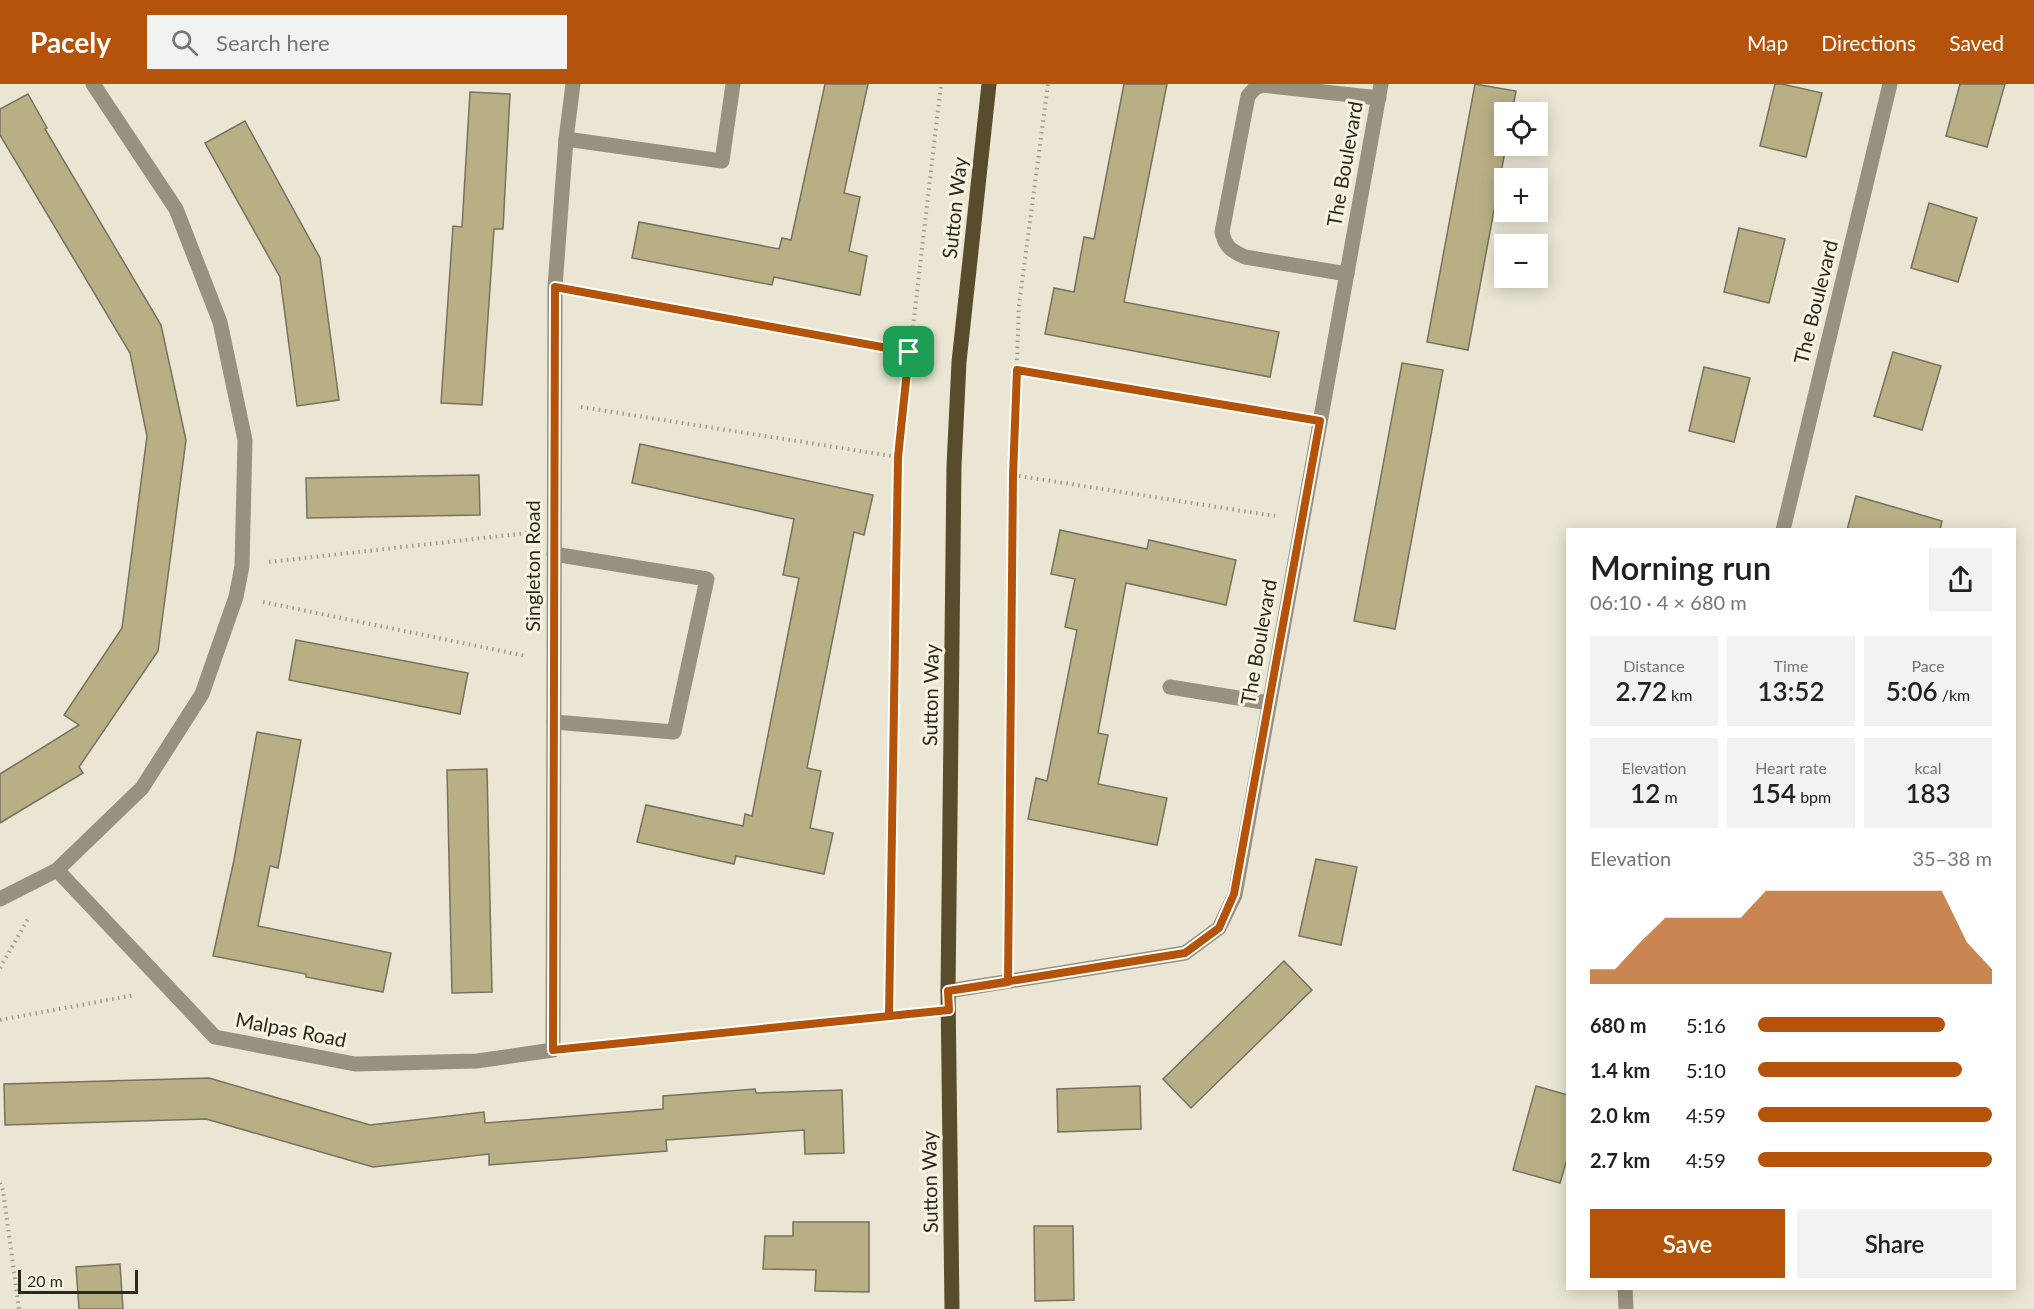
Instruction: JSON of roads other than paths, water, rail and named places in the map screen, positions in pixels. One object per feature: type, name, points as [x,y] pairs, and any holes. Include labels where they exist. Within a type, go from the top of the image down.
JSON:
[{"type":"main road","name":"Sutton Way","points":[[952,1309],[948,991],[955,454],[959,362],[989,84]]},
{"type":"street","points":[[0,899],[57,870],[142,788],[202,694],[236,597],[242,566],[245,440],[220,322],[176,209],[93,84]]},
{"type":"street","name":"Singleton Road","points":[[553,1050],[555,287],[566,139],[573,84]]},
{"type":"street","points":[[566,139],[722,161],[733,84]]},
{"type":"street","name":"The Boulevard","points":[[1783,528],[1890,84]]},
{"type":"street","points":[[1347,274],[1245,257],[1231,250],[1224,241],[1222,232],[1248,96],[1255,88],[1262,85],[1380,91]]},
{"type":"street","name":"The Boulevard","points":[[948,991],[1185,953],[1219,928],[1234,894],[1380,91]]},
{"type":"street","points":[[554,554],[707,579],[674,732],[554,722]]},
{"type":"street","points":[[1170,687],[1269,703]]},
{"type":"street","name":"Malpas Road","points":[[57,870],[215,1037],[355,1064],[477,1061],[553,1050]]},
{"type":"street","points":[[1625,1290],[1626,1309]]}]
